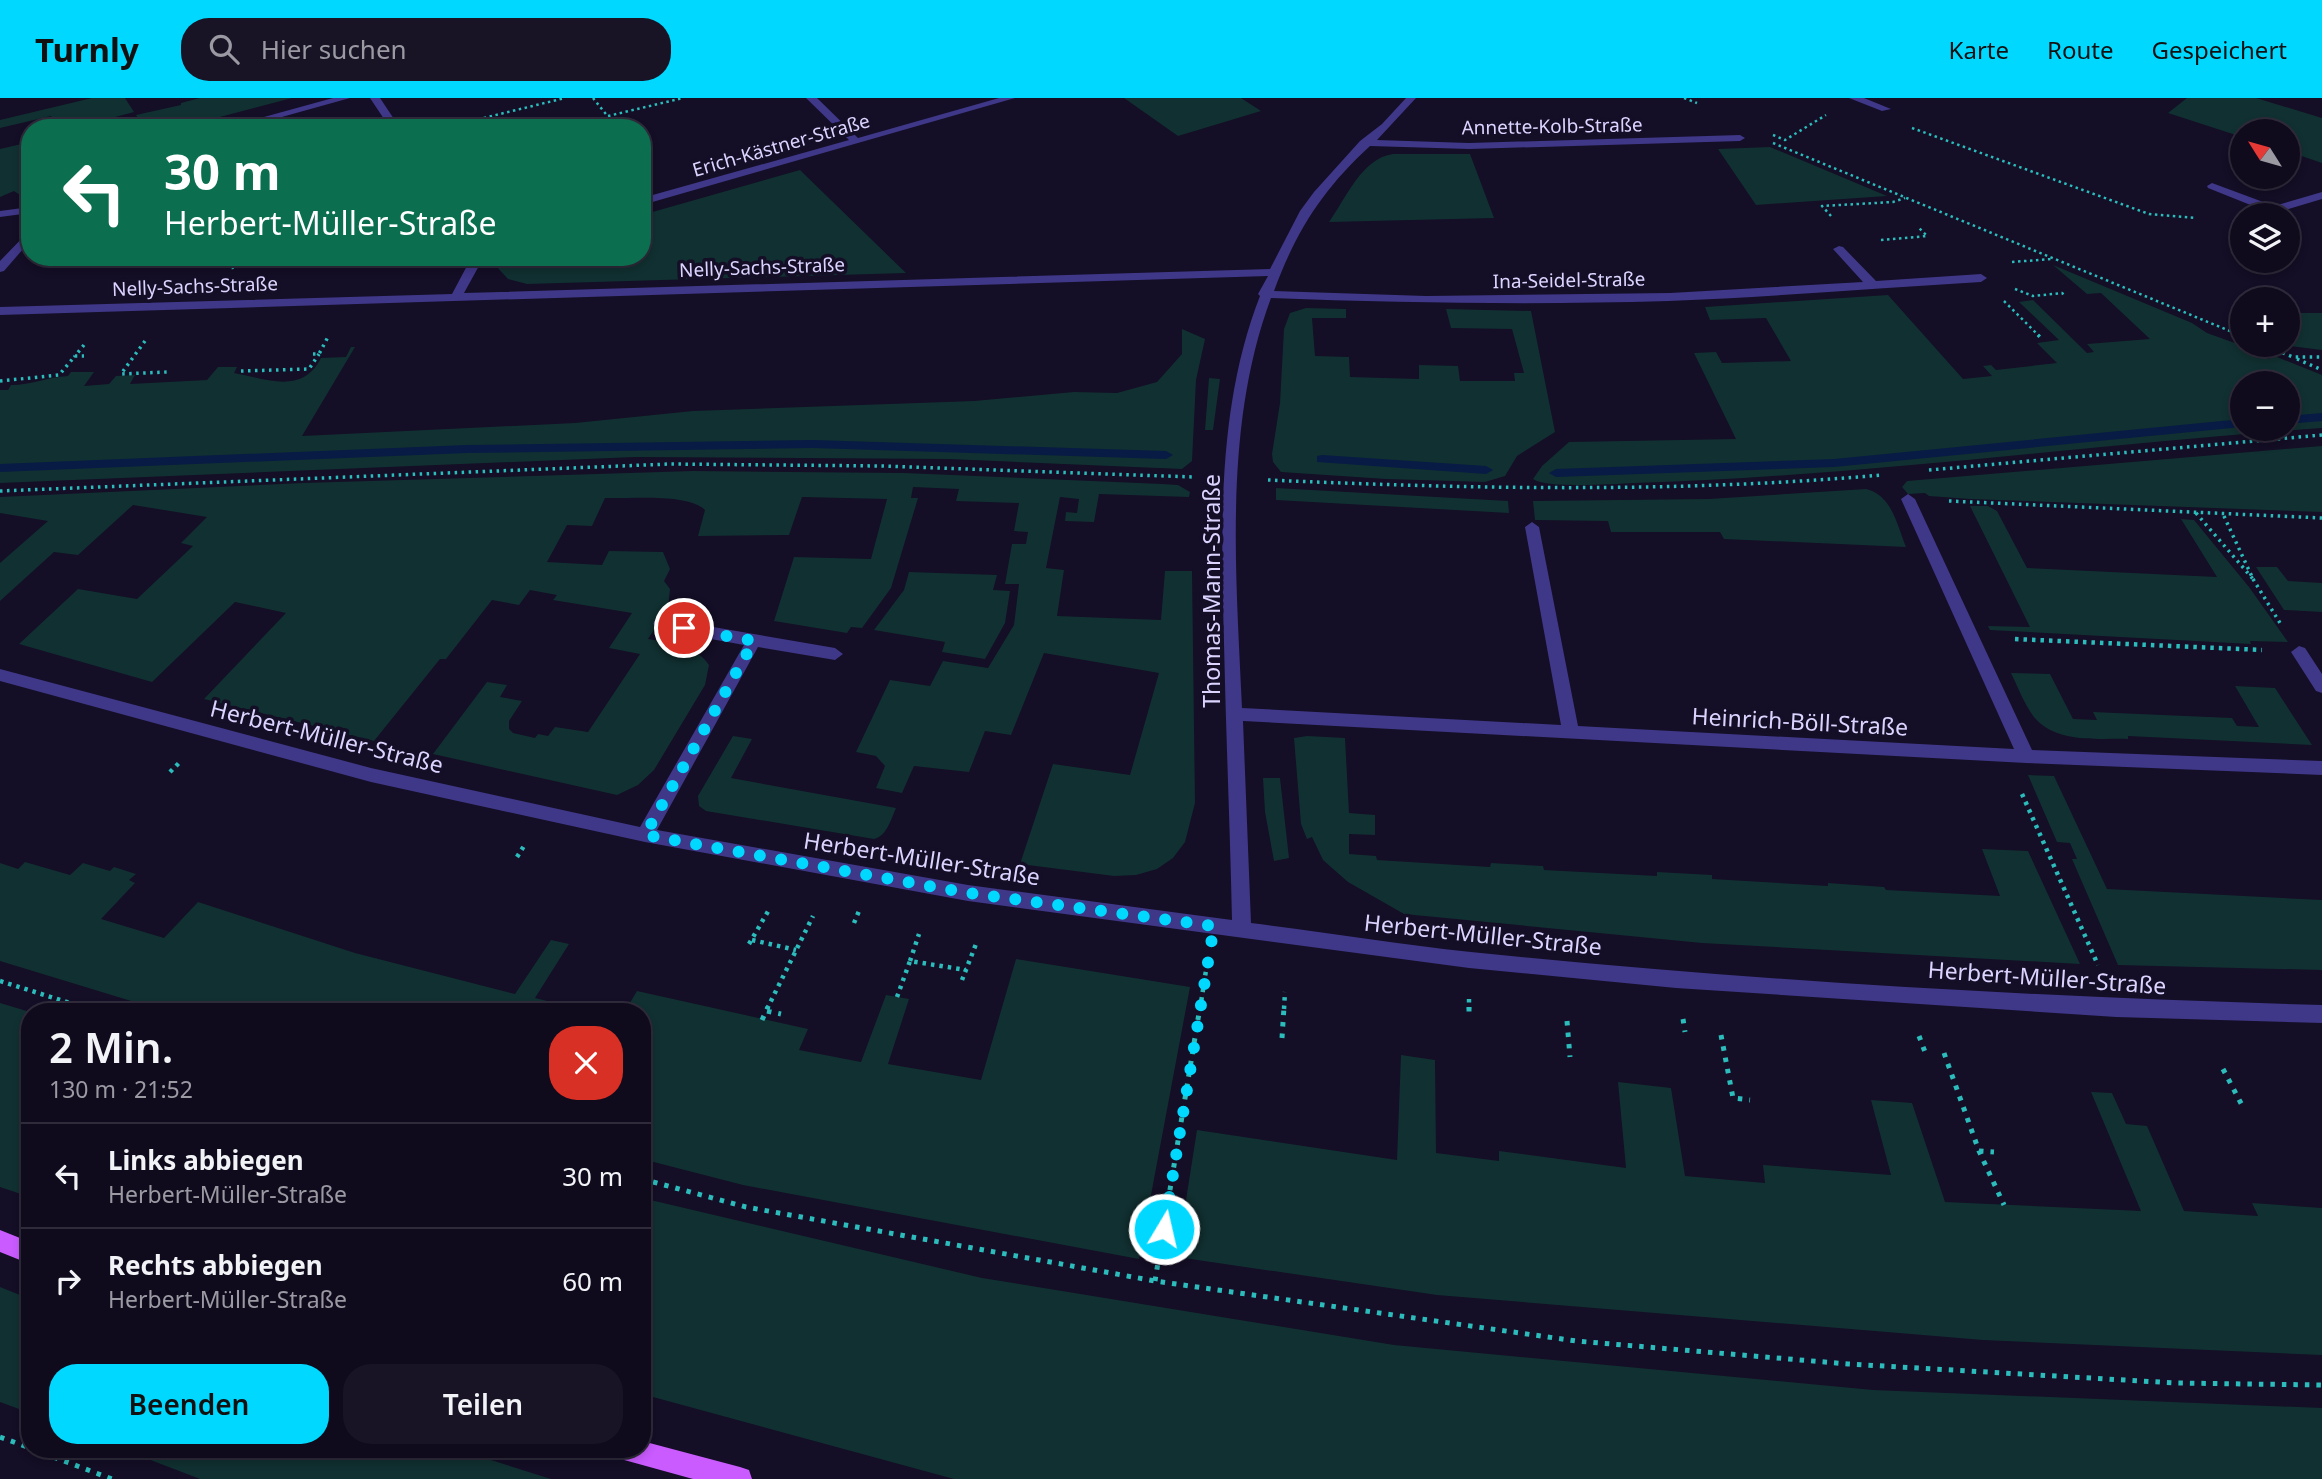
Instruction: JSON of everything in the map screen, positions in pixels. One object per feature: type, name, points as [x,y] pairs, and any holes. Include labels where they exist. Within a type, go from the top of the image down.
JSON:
[{"type":"main road","points":[[0,1241],[21,1249]]},
{"type":"main road","points":[[651,1456],[740,1479]]},
{"type":"street","points":[[264,119],[345,98]]},
{"type":"street","points":[[375,98],[389,119]]},
{"type":"street","points":[[811,98],[856,141]]},
{"type":"street","name":"Erich-Kästner-Straße","points":[[651,199],[1010,98]]},
{"type":"street","name":"Thomas-Mann-Straße","points":[[1242,929],[1229,552],[1231,478],[1245,357],[1273,272],[1308,209],[1340,167],[1411,98]]},
{"type":"street","points":[[1854,98],[1886,110]]},
{"type":"street","name":"Annette-Kolb-Straße","points":[[1364,143],[1469,146],[1740,138]]},
{"type":"street","points":[[2212,186],[2256,203]]},
{"type":"street","points":[[2296,203],[2322,195]]},
{"type":"street","points":[[0,214],[21,211]]},
{"type":"street","points":[[0,268],[21,244]]},
{"type":"street","points":[[1839,249],[1874,286]]},
{"type":"street","points":[[456,296],[473,266]]},
{"type":"street","name":"Nelly-Sachs-Straße","points":[[0,311],[1273,272]]},
{"type":"street","name":"Ina-Seidel-Straße","points":[[1264,294],[1522,300],[1713,296],[1982,278]]},
{"type":"street","points":[[1908,499],[2026,756]]},
{"type":"street","points":[[1532,527],[1571,731]]},
{"type":"street","points":[[661,624],[835,654]]},
{"type":"street","points":[[645,835],[754,641]]},
{"type":"street","points":[[2299,652],[2322,687]]},
{"type":"street","name":"Herbert-Müller-Straße","points":[[0,675],[371,775],[645,835],[968,893],[1469,960],[1648,976],[2116,1008],[2322,1014]]},
{"type":"street","name":"Heinrich-Böll-Straße","points":[[1234,714],[2005,755],[2322,768]]},
{"type":"path","points":[[480,119],[565,98]]},
{"type":"path","points":[[593,98],[610,119]]},
{"type":"path","points":[[608,116],[683,98]]},
{"type":"path","points":[[1908,127],[2149,214],[2230,219]]},
{"type":"path","points":[[1772,143],[2230,331]]},
{"type":"path","points":[[1838,224],[1822,206],[1893,202],[1906,198]]},
{"type":"path","points":[[1879,240],[1927,236],[1919,228]]},
{"type":"path","points":[[2001,263],[2053,259]]},
{"type":"path","points":[[1982,278],[2033,296],[2062,293],[2065,296]]},
{"type":"path","points":[[1982,278],[2041,338]]},
{"type":"path","points":[[136,339],[147,339],[121,373],[167,372],[169,369]]},
{"type":"path","points":[[241,371],[309,369],[327,339]]},
{"type":"path","points":[[0,382],[59,375],[87,341]]},
{"type":"path","points":[[313,354],[319,354]]},
{"type":"path","points":[[75,356],[85,356]]},
{"type":"path","points":[[2293,357],[2322,370]]},
{"type":"path","points":[[2300,357],[2322,357]]},
{"type":"path","points":[[25,379],[29,374]]},
{"type":"path","points":[[1927,471],[2243,440],[2322,435]]},
{"type":"path","points":[[0,491],[670,464],[883,466],[1399,486],[1624,490],[1886,475]]},
{"type":"path","points":[[1968,502],[2322,518]]},
{"type":"path","points":[[2196,512],[2253,579]]},
{"type":"path","points":[[2223,513],[2253,579],[2299,652]]},
{"type":"path","points":[[2036,640],[2299,652]]},
{"type":"path","points":[[2005,755],[2116,1008]]},
{"type":"path","points":[[770,908],[750,942],[796,950]]},
{"type":"path","points":[[762,1020],[813,916]]},
{"type":"path","points":[[1155,1281],[1214,926]]},
{"type":"path","points":[[897,997],[919,934]]},
{"type":"path","points":[[962,980],[976,944]]},
{"type":"path","points":[[910,961],[966,970]]},
{"type":"path","points":[[0,981],[70,1003]]},
{"type":"path","points":[[1282,1038],[1285,992]]},
{"type":"path","points":[[767,1011],[781,1014]]},
{"type":"path","points":[[1567,1021],[1570,1057]]},
{"type":"path","points":[[1721,1035],[1733,1098],[1750,1100]]},
{"type":"path","points":[[1569,1048],[1578,1050]]},
{"type":"path","points":[[1944,1053],[1979,1151],[2004,1205]]},
{"type":"path","points":[[2223,1069],[2244,1110]]},
{"type":"path","points":[[1979,1151],[1994,1152]]},
{"type":"path","points":[[651,1181],[746,1207],[1155,1281],[1603,1343],[1847,1364],[2176,1383],[2322,1385]]},
{"type":"path","points":[[0,1437],[21,1445]]},
{"type":"path","points":[[55,1458],[112,1479]]},
{"type":"green space","points":[[92,98],[125,98],[134,112],[108,119],[52,119],[51,116],[21,119],[21,123],[0,128],[0,120]]},
{"type":"green space","points":[[200,98],[292,98],[212,119],[138,119],[136,115]]},
{"type":"green space","points":[[1124,98],[1241,98],[1261,111],[1178,136]]},
{"type":"green space","points":[[2187,98],[2256,98],[2322,118],[2322,163],[2300,155],[2300,119],[2230,119],[2230,133],[2168,113]]},
{"type":"green space","points":[[21,144],[21,195],[14,191],[0,197],[0,149]]},
{"type":"green space","points":[[1770,147],[1887,196],[1756,205],[1718,149]]},
{"type":"green space","points":[[1393,154],[1470,154],[1494,218],[1329,222],[1364,171],[1382,157]]},
{"type":"green space","points":[[800,170],[906,273],[527,284],[508,279],[496,266],[651,266],[651,212]]},
{"type":"green space","points":[[2053,265],[2230,341],[2230,357],[2277,357],[2322,375],[2322,428],[2300,430],[2300,371],[2230,371],[2230,435],[1805,474],[1581,485],[1552,484],[1533,479],[1542,466],[1569,442],[1736,439],[1694,353],[1716,352],[1722,363],[1791,361],[1766,318],[1710,320],[1705,307],[1888,295],[1963,379],[1992,376],[1983,366],[1991,365],[1996,370],[2057,363],[2037,343],[2059,340],[2019,302],[2033,300],[2087,353],[2094,352],[2087,344],[2150,339],[2101,293],[2087,294]]},
{"type":"green space","points":[[1306,308],[1346,309],[1346,318],[1312,318],[1315,356],[1349,357],[1350,377],[1419,379],[1419,365],[1458,366],[1460,381],[1515,381],[1514,373],[1524,373],[1512,329],[1451,328],[1446,309],[1531,311],[1555,432],[1517,456],[1505,476],[1485,482],[1281,472],[1273,462],[1272,454],[1280,403],[1284,329],[1290,313]]},
{"type":"green space","points":[[2300,313],[2322,313],[2322,350],[2300,347]]},
{"type":"green space","points":[[1182,329],[1205,339],[1196,380],[1192,461],[1182,469],[949,459],[635,457],[0,483],[0,390],[8,390],[11,385],[68,376],[71,372],[94,372],[84,386],[109,384],[116,376],[135,375],[130,384],[207,380],[218,367],[237,367],[234,373],[283,382],[304,377],[321,358],[346,357],[351,347],[355,347],[302,436],[575,423],[693,411],[974,401],[1074,392],[1117,393],[1157,382],[1182,354]]},
{"type":"green space","points":[[1209,378],[1220,379],[1213,430],[1205,430]]},
{"type":"green space","points":[[2322,446],[2322,512],[1970,499],[1929,496],[1925,493],[1908,494],[1902,487],[1907,481]]},
{"type":"green space","points":[[693,471],[904,473],[1178,485],[1190,492],[1189,497],[1099,494],[1094,522],[1065,521],[1066,512],[1077,513],[1079,499],[1060,497],[1046,568],[1064,570],[1057,616],[1161,620],[1165,571],[1192,571],[1195,803],[1185,842],[1173,858],[1157,869],[1136,875],[1114,876],[1020,864],[1053,764],[1130,775],[1159,673],[1044,653],[1011,735],[985,731],[969,772],[914,766],[902,793],[876,788],[885,766],[876,756],[856,752],[890,680],[930,686],[943,661],[988,668],[1014,625],[1019,584],[1005,584],[1012,544],[1026,544],[1028,532],[1014,531],[1019,503],[956,501],[959,489],[913,487],[911,498],[918,498],[891,588],[862,628],[851,627],[847,633],[774,621],[794,557],[871,559],[887,499],[802,497],[789,535],[698,536],[705,510],[686,501],[658,498],[605,498],[592,526],[567,525],[547,562],[602,565],[609,551],[663,552],[670,569],[664,581],[670,589],[668,608],[648,639],[689,649],[709,665],[705,685],[654,770],[638,785],[617,795],[433,754],[487,682],[507,685],[500,697],[522,701],[509,721],[509,729],[513,733],[535,738],[538,734],[548,736],[555,727],[588,732],[640,654],[609,648],[632,613],[553,600],[557,595],[530,590],[519,605],[492,600],[446,659],[440,659],[374,741],[204,699],[286,613],[235,602],[152,682],[19,644],[78,589],[137,599],[193,546],[181,543],[207,517],[133,505],[78,555],[54,552],[0,601],[0,563],[48,521],[0,513],[0,497],[303,483]]},
{"type":"green space","points":[[1276,488],[1508,501],[1509,513],[1276,500]]},
{"type":"green space","points":[[1866,489],[1875,492],[1888,504],[1906,547],[1724,539],[1720,532],[1611,532],[1608,521],[1535,520],[1533,501],[1709,499]]},
{"type":"green space","points":[[1970,506],[1988,506],[1997,511],[2027,568],[2217,577],[2181,519],[2194,520],[2249,587],[2288,642],[2250,641],[2251,644],[1990,630],[1988,626],[2030,627]]},
{"type":"green space","points":[[2256,567],[2277,567],[2288,581],[2322,583],[2322,612],[2284,610]]},
{"type":"green space","points":[[909,572],[997,575],[993,590],[1010,591],[1005,623],[985,659],[942,652],[945,642],[874,630],[904,590]]},
{"type":"green space","points":[[2011,673],[2050,674],[2073,719],[2097,720],[2093,712],[2232,718],[2237,726],[2259,727],[2235,686],[2275,688],[2312,745],[2128,736],[2128,739],[2091,739],[2066,736],[2043,726],[2034,717]]},
{"type":"green space","points":[[733,736],[752,739],[731,778],[896,808],[888,827],[874,839],[706,811],[699,806],[698,796]]},
{"type":"green space","points":[[1294,738],[1345,738],[1349,813],[1375,815],[1375,835],[1349,834],[1349,854],[1376,856],[1377,860],[1490,867],[1491,863],[1543,866],[1544,870],[1657,876],[1657,872],[1712,875],[1712,879],[1828,886],[1828,883],[1884,887],[1886,890],[2000,896],[1982,849],[2028,851],[2080,964],[1702,943],[1404,914],[1348,882],[1323,860],[1312,837],[1307,839],[1301,824]]},
{"type":"green space","points":[[2028,775],[2054,776],[2107,889],[2322,900],[2322,970],[2118,965],[2072,859],[2077,859],[2070,843],[2057,842]]},
{"type":"green space","points":[[1263,778],[1280,778],[1289,858],[1274,861],[1265,812]]},
{"type":"green space","points":[[25,862],[70,875],[83,863],[110,871],[114,867],[136,874],[129,880],[135,883],[101,919],[164,938],[198,902],[355,953],[515,994],[551,940],[569,944],[535,998],[555,1003],[138,1003],[0,961],[0,863],[18,869]]},
{"type":"green space","points":[[1016,959],[1190,987],[1139,1259],[743,1185],[651,1161],[651,1003],[630,1003],[637,991],[808,1029],[799,1050],[861,1062],[886,995],[909,999],[888,1064],[981,1080]]},
{"type":"green space","points":[[0,1003],[21,1009],[21,1194],[0,1187]]},
{"type":"green space","points":[[1401,1055],[1435,1060],[1436,1153],[1499,1161],[1499,1151],[1626,1168],[1618,1082],[1671,1088],[1685,1176],[1765,1183],[1763,1165],[1891,1175],[1871,1100],[1912,1103],[1945,1202],[2141,1211],[2091,1092],[2112,1093],[2126,1124],[2147,1126],[2184,1211],[2258,1216],[2252,1203],[2322,1208],[2322,1355],[1983,1340],[1437,1295],[1177,1257],[1197,1130],[1397,1160]]},
{"type":"green space","points":[[651,1200],[982,1278],[1394,1345],[1873,1390],[2322,1408],[2322,1479],[954,1479],[651,1396]]},
{"type":"green space","points":[[0,1287],[21,1295],[21,1410],[0,1402]]},
{"type":"green space","points":[[145,1458],[484,1458],[551,1479],[200,1479]]},
{"type":"waterway","points":[[2300,419],[2322,417]]},
{"type":"waterway","points":[[1556,473],[1834,463],[2230,424]]},
{"type":"waterway","points":[[0,468],[467,449],[813,444],[1166,455]]},
{"type":"waterway","points":[[1322,459],[1486,470]]},
{"type":"route","points":[[684,628],[754,641],[645,835],[968,893],[1214,926],[1164,1229]]}]
